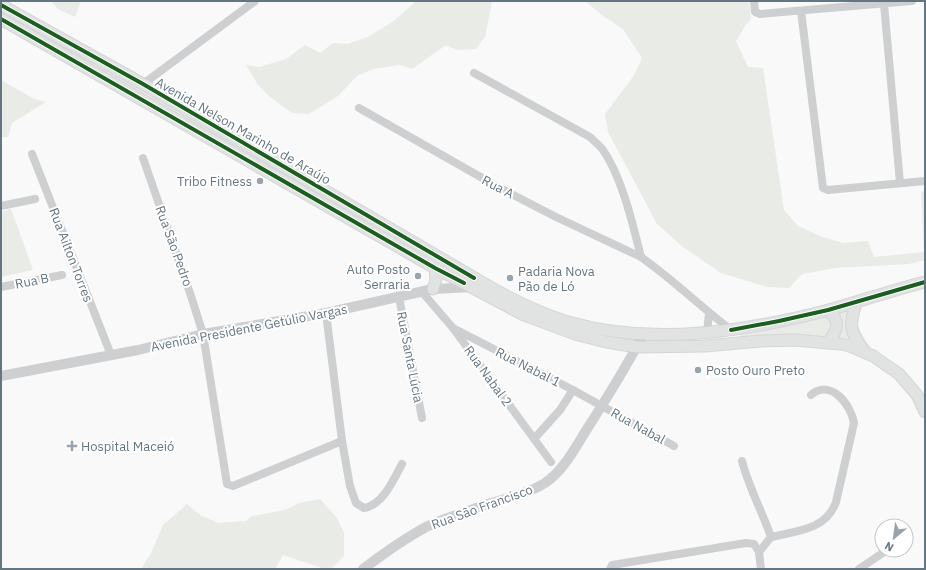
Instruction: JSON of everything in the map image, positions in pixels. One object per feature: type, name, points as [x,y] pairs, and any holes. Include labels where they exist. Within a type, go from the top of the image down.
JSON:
[{"type":"main road","name":"Avenida Nelson Marinho de Araújo","points":[[8,5],[77,47],[497,291],[545,314],[572,323],[594,328],[643,335],[707,333],[779,321],[828,310],[925,282]]},
{"type":"main road","name":"Avenida Nelson Marinho de Araújo","points":[[1,19],[435,268],[524,315],[574,334],[600,341],[637,347],[705,346],[761,341],[795,340],[850,346],[881,361],[899,374],[917,395],[925,412]]},
{"type":"main road","points":[[71,58],[77,47]]},
{"type":"main road","points":[[268,173],[273,170],[276,162]]},
{"type":"main road","points":[[428,290],[436,279],[435,268]]},
{"type":"main road","points":[[857,302],[853,312],[851,326],[857,342],[864,352]]},
{"type":"main road","points":[[828,310],[835,318],[836,328],[835,334],[828,343]]},
{"type":"street","points":[[143,84],[255,1]]},
{"type":"street","points":[[754,1],[755,12],[757,14],[801,11],[834,4],[884,4],[912,1]]},
{"type":"street","points":[[884,4],[900,183]]},
{"type":"street","points":[[801,11],[822,186],[825,189],[925,181]]},
{"type":"street","points":[[474,73],[590,137],[602,149],[614,170],[632,221],[641,257]]},
{"type":"street","name":"Rua A","points":[[359,108],[500,188],[556,217],[641,257],[660,270],[709,313],[731,330]]},
{"type":"street","name":"Rua Ailton Torres","points":[[32,154],[111,355]]},
{"type":"street","name":"Rua São Pedro","points":[[143,158],[192,296],[203,334],[226,483],[233,486],[342,440]]},
{"type":"street","points":[[1,206],[35,199]]},
{"type":"street","name":"Rua B","points":[[1,287],[62,275]]},
{"type":"street","name":"Avenida Presidente Getúlio Vargas","points":[[1,376],[111,355],[203,334],[326,313],[428,290],[470,287],[497,291]]},
{"type":"street","name":"Rua Nabal 2","points":[[428,290],[551,462]]},
{"type":"street","name":"Rua Santa Lúcia","points":[[399,297],[422,418]]},
{"type":"street","points":[[326,313],[342,440],[350,486],[354,498],[360,507],[370,507],[379,499],[386,491],[402,464]]},
{"type":"street","points":[[707,333],[709,313]]},
{"type":"street","name":"Rua Nabal 1","points":[[454,328],[602,406]]},
{"type":"street","name":"Rua São Francisco","points":[[363,569],[428,526],[473,509],[525,494],[546,482],[561,468],[602,406],[643,335]]},
{"type":"street","points":[[759,552],[771,537],[808,529],[823,521],[833,510],[836,502],[854,423],[852,415],[845,402],[831,392],[824,389],[816,391],[811,395]]},
{"type":"street","points":[[534,439],[560,410],[573,390]]},
{"type":"street","name":"Rua Nabal","points":[[602,406],[674,446]]},
{"type":"street","points":[[742,461],[748,482],[771,537]]},
{"type":"street","points":[[610,569],[612,565],[746,543],[754,544],[759,552],[761,569]]},
{"type":"street","points":[[859,569],[875,558]]},
{"type":"shaded area","points":[[51,1],[81,1],[75,17],[58,9]]},
{"type":"shaded area","points":[[416,1],[492,1],[485,37],[476,49],[457,50],[446,45],[412,69],[400,65],[373,69],[357,76],[338,96],[309,114],[292,113],[270,97],[258,85],[246,65],[259,67],[286,59],[305,45],[320,53],[333,43],[347,44],[368,37],[395,20]]},
{"type":"shaded area","points":[[585,1],[749,1],[751,19],[736,41],[748,67],[763,68],[784,210],[798,226],[820,236],[843,243],[868,241],[874,257],[924,252],[921,192],[925,191],[925,260],[909,264],[836,268],[802,274],[789,288],[767,287],[721,273],[683,247],[657,224],[608,132],[605,114],[633,77],[642,58],[623,29]]},
{"type":"shaded area","points":[[1,8],[72,49],[69,53],[1,15]]},
{"type":"shaded area","points":[[78,53],[269,163],[269,168],[79,59],[77,55]]},
{"type":"shaded area","points":[[1,80],[34,99],[46,102],[12,123],[8,137],[1,137]]},
{"type":"shaded area","points":[[278,169],[460,272],[457,278],[275,173]]},
{"type":"shaded area","points":[[11,209],[33,270],[1,277],[1,212]]},
{"type":"shaded area","points":[[866,301],[860,306],[857,320],[858,326],[873,351],[740,337],[740,333]]},
{"type":"shaded area","points":[[320,499],[337,518],[344,533],[344,556],[331,569],[325,569],[283,555],[275,569],[141,569],[151,553],[163,525],[187,504],[200,515],[218,523],[246,521],[252,516],[285,510],[299,503]]},
{"type":"cycle path","points":[[1,5],[143,84],[474,278]]},
{"type":"cycle path","points":[[1,19],[435,268],[464,283]]},
{"type":"cycle path","points":[[731,330],[828,310],[925,282]]},
{"type":"place","name":"Tribo Fitness","points":[[260,181]]},
{"type":"place","name":"Auto Posto Serraria","points":[[418,276]]},
{"type":"place","name":"Padaria Nova Pão de Ló","points":[[510,278]]},
{"type":"place","name":"Posto Ouro Preto","points":[[698,370]]},
{"type":"place","name":"Hospital Maceió","points":[[72,446]]}]
